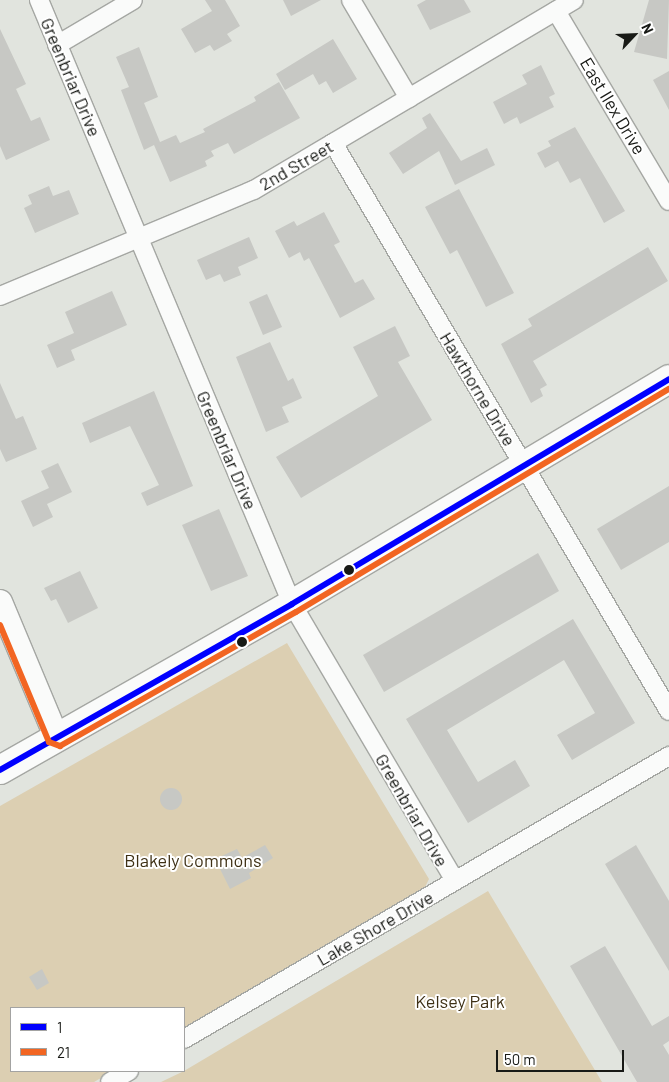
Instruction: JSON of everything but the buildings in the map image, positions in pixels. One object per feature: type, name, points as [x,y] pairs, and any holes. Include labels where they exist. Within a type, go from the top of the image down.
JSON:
[{"type":"main road","points":[[0,770],[292,604],[669,379]]},
{"type":"street","name":"Greenbriar Drive","points":[[38,0],[292,604],[454,881]]},
{"type":"street","points":[[57,45],[133,0]]},
{"type":"street","points":[[351,0],[409,98]]},
{"type":"street","name":"2nd Street","points":[[0,296],[254,190],[574,0]]},
{"type":"street","name":"East Ilex Drive","points":[[556,11],[669,200]]},
{"type":"street","name":"Hawthorne Drive","points":[[333,143],[669,711]]},
{"type":"street","points":[[0,602],[57,738]]},
{"type":"street","name":"Lake Shore Drive","points":[[185,1038],[669,756]]},
{"type":"street","points":[[110,1082],[127,1072]]},
{"type":"green space","name":"Blakely Commons","points":[[287,643],[429,879],[423,891],[185,1029],[185,1007],[10,1007],[10,1072],[111,1072],[94,1082],[0,1082],[0,806]]},
{"type":"green space","name":"Kelsey Park","points":[[488,891],[602,1082],[161,1082],[185,1070]]},
{"type":"transit line","name":"1","points":[[0,770],[292,604],[669,379]]},
{"type":"transit line","name":"21","points":[[0,625],[49,742],[60,746],[296,612],[669,389]]}]
